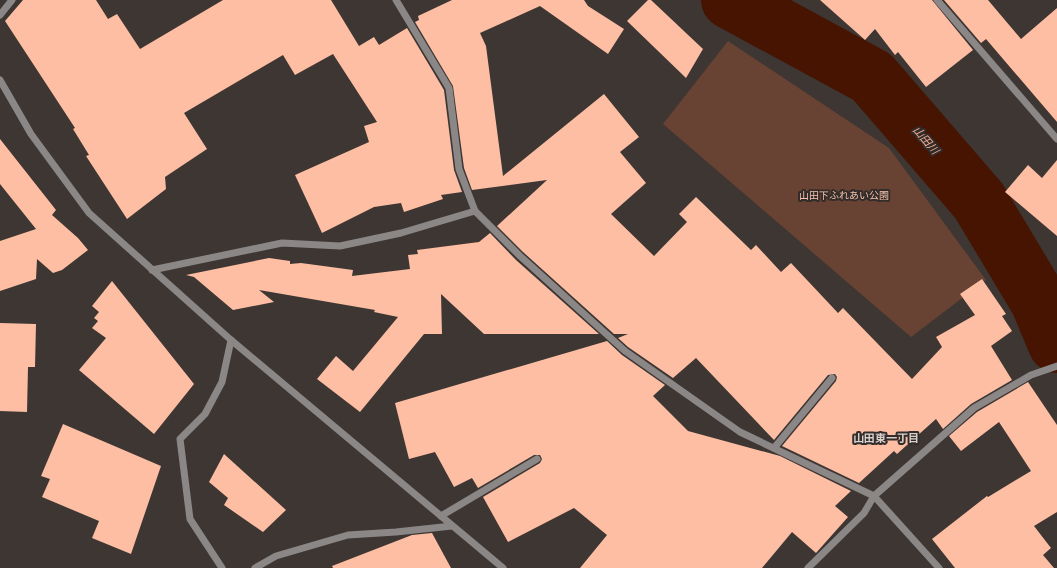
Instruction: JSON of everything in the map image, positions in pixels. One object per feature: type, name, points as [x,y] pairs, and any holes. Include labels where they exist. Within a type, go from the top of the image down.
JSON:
[{"type":"street","points":[[0,15],[12,0]]},
{"type":"street","points":[[396,0],[449,88],[459,169],[475,211],[520,256],[625,352],[740,432],[874,496],[939,568]]},
{"type":"street","points":[[937,0],[1057,139]]},
{"type":"street","points":[[0,80],[31,134],[89,213],[231,340],[503,568]]},
{"type":"street","points":[[152,270],[282,243],[340,246],[401,233],[475,211]]},
{"type":"street","points":[[222,568],[190,519],[180,439],[205,414],[222,382],[231,340]]},
{"type":"street","points":[[808,568],[864,513],[874,496],[974,408],[1031,375],[1057,366]]},
{"type":"street","points":[[774,448],[832,378]]},
{"type":"street","points":[[441,516],[537,459]]},
{"type":"street","points":[[255,568],[276,556],[348,535],[452,526]]},
{"type":"green space","name":"山田下ふれあい公園","points":[[728,41],[889,148],[986,280],[911,337],[663,124]]},
{"type":"building","points":[[23,0],[96,0],[108,19],[117,14],[140,49],[223,0],[331,0],[359,46],[374,37],[379,45],[407,28],[444,90],[454,170],[462,192],[441,195],[443,199],[404,212],[401,203],[374,207],[322,233],[295,175],[369,142],[364,126],[377,122],[333,54],[295,75],[283,55],[184,113],[207,149],[165,177],[166,189],[127,219],[86,156],[89,155],[73,129],[75,128],[5,21]]},
{"type":"building","points":[[452,0],[584,0],[588,6],[624,29],[608,54],[540,6],[480,33],[486,46],[503,176],[604,94],[639,137],[620,152],[646,183],[611,214],[654,256],[687,222],[679,214],[696,197],[751,250],[756,245],[781,272],[791,263],[838,313],[843,308],[912,379],[942,347],[936,337],[975,315],[960,294],[982,279],[1006,314],[1002,316],[1012,331],[991,346],[1012,380],[971,404],[943,429],[936,419],[897,454],[894,451],[859,483],[782,446],[836,381],[837,377],[835,374],[828,375],[774,440],[696,358],[673,378],[628,347],[618,338],[628,334],[614,334],[523,252],[497,226],[547,180],[472,190],[464,168],[453,86],[415,22],[419,20],[418,16]]},
{"type":"building","points":[[648,0],[651,0],[703,49],[686,78],[627,21]]},
{"type":"building","points":[[820,0],[932,0],[973,50],[926,87],[898,52],[895,55],[875,29],[865,40]]},
{"type":"building","points":[[944,0],[988,0],[1021,39],[1057,8],[1057,122],[986,39],[981,43]]},
{"type":"building","points":[[0,139],[56,210],[52,215],[78,238],[88,250],[62,270],[53,273],[37,259],[36,279],[0,291],[0,241],[36,229],[0,184]]},
{"type":"building","points":[[1057,160],[1057,236],[1005,192],[1028,165],[1042,178]]},
{"type":"building","points":[[490,233],[516,260],[599,334],[484,334],[441,294],[442,334],[424,334],[360,412],[317,379],[336,356],[353,371],[398,317],[374,312],[375,310],[259,290],[274,302],[233,310],[194,277],[186,275],[269,258],[290,261],[290,264],[301,263],[353,270],[352,276],[410,269],[408,255],[418,254],[417,250],[479,242]]},
{"type":"building","points":[[112,281],[194,384],[154,434],[79,370],[106,338],[92,328],[98,321],[94,318],[99,312],[92,306]]},
{"type":"building","points":[[0,323],[36,324],[35,367],[28,367],[27,412],[0,411]]},
{"type":"building","points":[[607,341],[622,355],[665,385],[653,396],[688,431],[780,456],[851,491],[835,506],[848,517],[816,553],[792,532],[762,568],[580,568],[607,535],[574,508],[508,542],[483,497],[540,463],[542,459],[540,455],[534,455],[478,488],[472,478],[454,487],[435,452],[409,459],[395,403]]},
{"type":"building","points":[[1028,382],[1057,425],[1057,512],[1034,526],[1051,548],[1043,555],[1054,568],[955,568],[932,539],[987,496],[988,497],[1031,471],[999,422],[961,451],[949,436],[977,412]]},
{"type":"building","points":[[63,424],[161,466],[131,554],[92,538],[99,521],[42,497],[50,479],[41,476]]},
{"type":"building","points":[[224,454],[286,510],[263,532],[224,505],[228,498],[209,482]]},
{"type":"building","points":[[432,533],[451,568],[333,568],[332,566],[412,535]]},
{"type":"waterway","name":"山田川","points":[[730,0],[872,77],[979,201],[1039,301],[1057,344]]},
{"type":"district","name":"山田東一丁目","points":[[886,438]]}]
